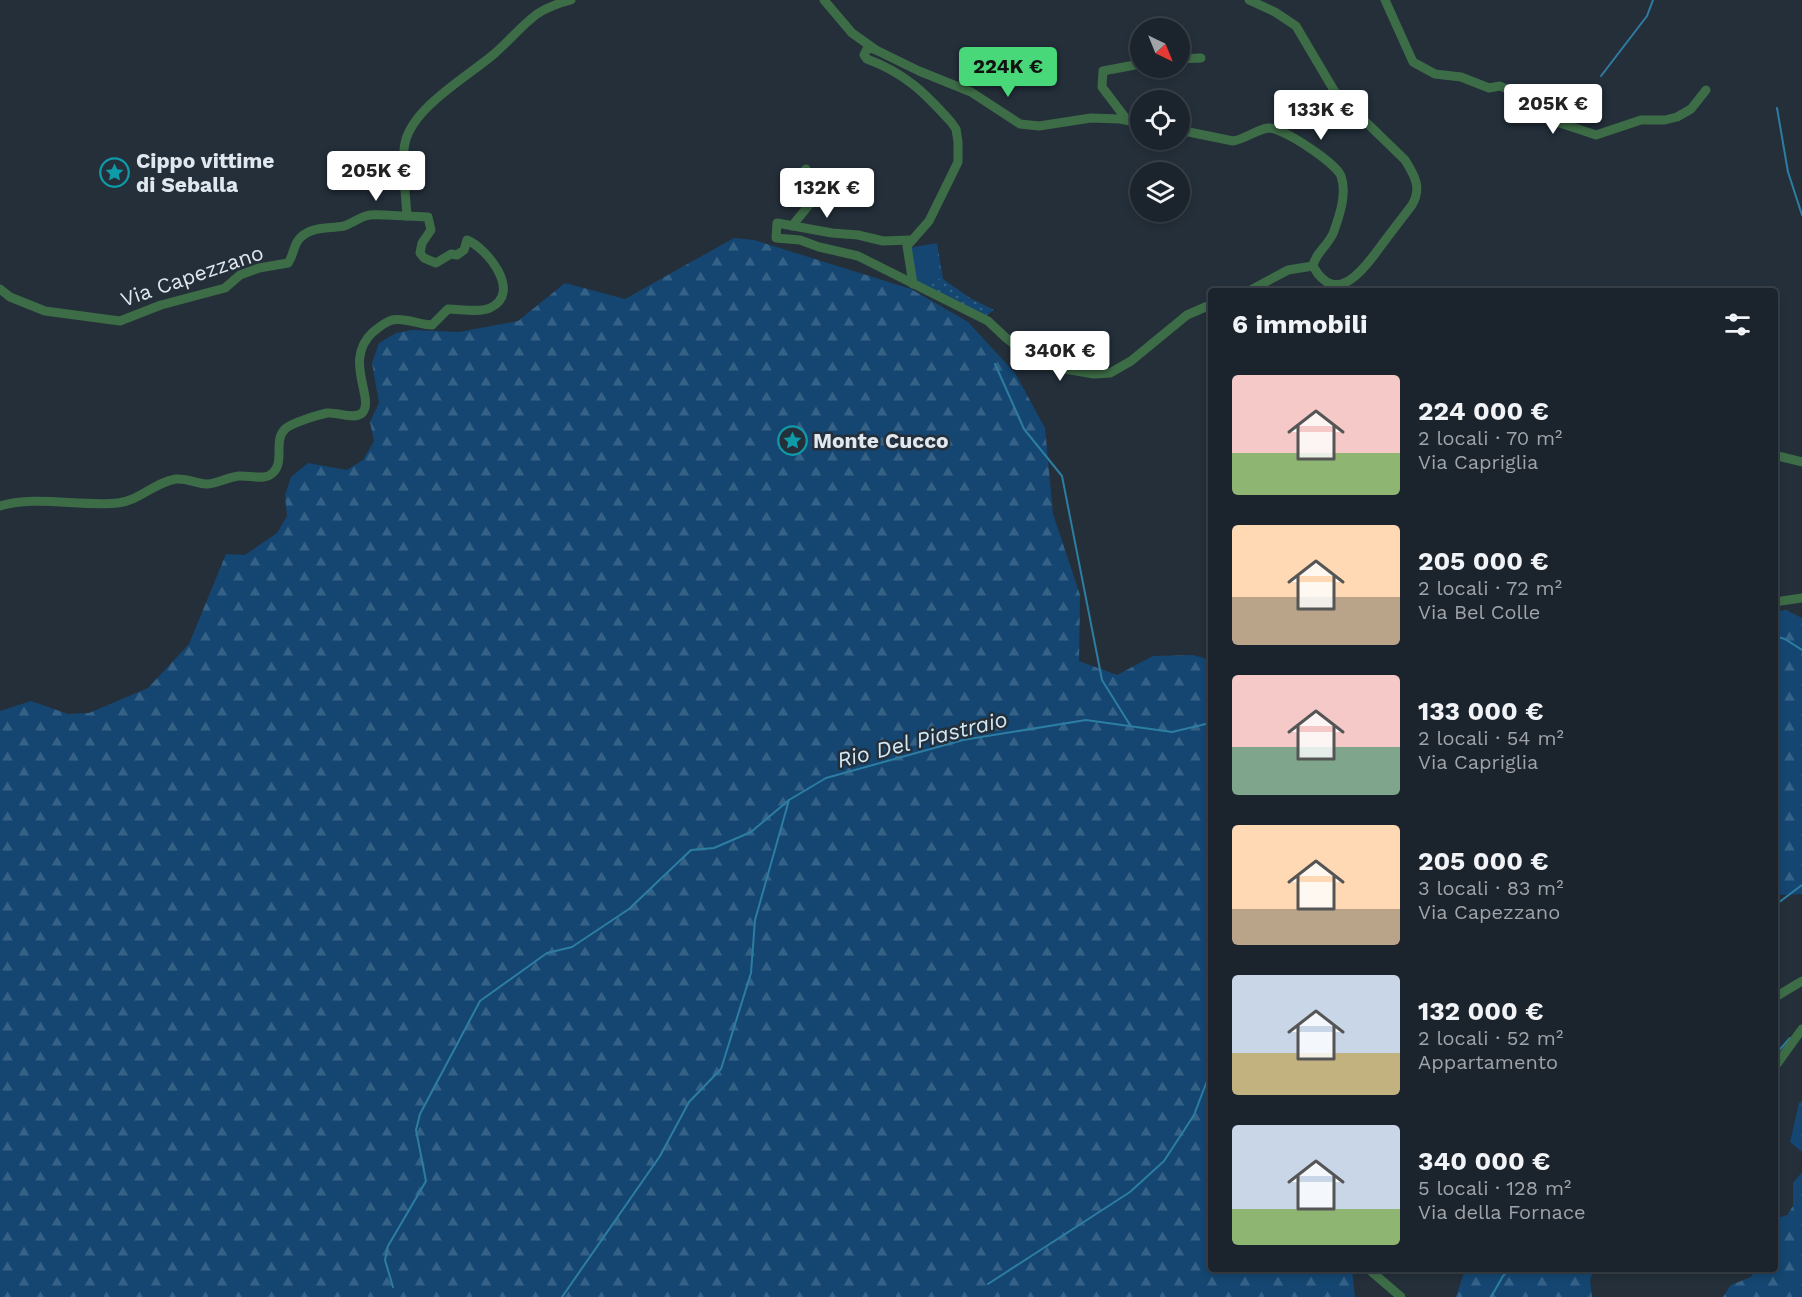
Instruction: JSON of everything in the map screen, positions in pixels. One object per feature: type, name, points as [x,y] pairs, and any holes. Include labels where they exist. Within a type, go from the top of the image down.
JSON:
[{"type":"street","points":[[0,506],[20,502],[120,503],[138,497],[164,482],[178,479],[208,484],[237,476],[267,476],[276,470],[279,462],[280,437],[284,429],[328,413],[356,416],[363,412],[367,405],[358,363],[361,349],[368,337],[380,326],[390,320],[432,325],[448,309],[488,309],[502,299],[505,288],[503,280],[475,243],[467,240],[464,250],[457,255],[451,254],[436,263],[423,258],[420,253],[422,243],[431,230],[428,217],[407,216],[404,144],[424,111],[445,90],[471,73],[538,14],[555,4],[571,0]]},
{"type":"street","points":[[824,0],[852,33],[876,50]]},
{"type":"street","points":[[1249,0],[1275,12],[1296,26],[1335,92],[1405,160],[1418,186],[1412,205],[1353,279],[1340,284],[1332,284],[1313,267]]},
{"type":"street","points":[[1386,0],[1413,62],[1435,75],[1461,77],[1489,88],[1500,86],[1509,90],[1529,109],[1554,121],[1596,135],[1641,120],[1665,120],[1677,117],[1691,109],[1707,90]]},
{"type":"street","points":[[913,284],[907,246],[929,221],[958,162],[956,129],[910,80],[896,71],[867,59],[864,55],[867,49],[876,50],[971,92],[1016,121],[1028,126],[1079,119],[1130,121]]},
{"type":"street","points":[[1190,58],[1201,58]]},
{"type":"street","points":[[1127,120],[1102,87],[1103,71],[1130,66]]},
{"type":"street","points":[[1190,132],[1233,141],[1266,129],[1275,129],[1305,145],[1335,168],[1341,177],[1343,201],[1331,239],[1315,258],[1313,267]]},
{"type":"street","points":[[792,226],[809,205],[798,177],[806,169]]},
{"type":"street","name":"Via Capezzano","points":[[0,289],[10,297],[45,311],[120,321],[161,305],[225,288],[240,274],[288,263],[292,257],[293,248],[309,231],[322,227],[344,226],[368,215],[407,216]]},
{"type":"street","points":[[911,240],[883,241],[777,223],[776,238],[800,240],[858,256],[988,321],[1005,338],[1036,362],[1059,368],[1094,374],[1110,373],[1131,361],[1187,315],[1208,306]]},
{"type":"street","points":[[1255,288],[1288,270],[1313,267]]},
{"type":"street","points":[[1778,456],[1802,462]]},
{"type":"street","points":[[1778,601],[1802,598]]},
{"type":"street","points":[[1778,996],[1802,981]]},
{"type":"street","points":[[1778,1062],[1802,1029]]},
{"type":"street","points":[[1372,1272],[1401,1297]]},
{"type":"green space","points":[[734,238],[754,240],[911,289],[968,322],[1015,373],[1045,428],[1053,514],[1080,595],[1079,661],[1117,675],[1153,656],[1193,655],[1208,659],[1208,1272],[1352,1272],[1355,1297],[0,1297],[0,711],[31,701],[68,714],[89,713],[148,688],[189,644],[226,554],[245,555],[277,533],[287,516],[285,495],[291,477],[308,463],[347,470],[363,460],[374,441],[370,422],[379,403],[372,363],[379,343],[396,333],[412,330],[459,332],[518,321],[565,283],[625,299]]},
{"type":"green space","points":[[937,243],[943,279],[970,298],[994,310],[984,317],[917,284],[909,248]]},
{"type":"green space","points":[[935,245],[941,279],[917,283],[911,249]]},
{"type":"green space","points":[[1786,610],[1802,618],[1802,894],[1778,895],[1778,611]]},
{"type":"green space","points":[[1802,1101],[1802,1152],[1790,1142],[1799,1103]]},
{"type":"green space","points":[[1802,1172],[1802,1297],[1723,1297],[1731,1285],[1751,1277],[1754,1272],[1778,1272],[1778,1218],[1787,1215],[1793,1206],[1793,1183]]},
{"type":"green space","points":[[1464,1272],[1593,1272],[1590,1280],[1592,1297],[1456,1297]]},
{"type":"waterway","points":[[1601,76],[1647,16],[1653,0]]},
{"type":"waterway","points":[[1777,108],[1788,172],[1802,215]]},
{"type":"waterway","points":[[995,364],[1024,429],[1062,476],[1102,680],[1130,725]]},
{"type":"waterway","points":[[1778,637],[1802,650]]},
{"type":"waterway","points":[[393,1287],[385,1260],[388,1246],[426,1181],[416,1130],[420,1114],[480,1001],[547,953],[572,947],[629,909],[691,850],[714,848],[751,832],[789,800],[826,778],[963,740],[1086,720],[1172,732],[1208,723]]},
{"type":"waterway","points":[[562,1297],[660,1156],[689,1102],[721,1069],[751,973],[755,920],[789,800]]},
{"type":"waterway","name":"Rio Del Piastraio","points":[[1778,903],[1802,885]]},
{"type":"waterway","points":[[1778,1052],[1790,1038]]},
{"type":"waterway","points":[[988,1284],[1130,1192],[1164,1161],[1194,1115],[1208,1078]]},
{"type":"waterway","points":[[1491,1297],[1507,1272]]},
{"type":"place","name":"Cippo vittime di Seballa","points":[[115,173]]},
{"type":"place","name":"Monte Cucco","points":[[792,441]]}]
